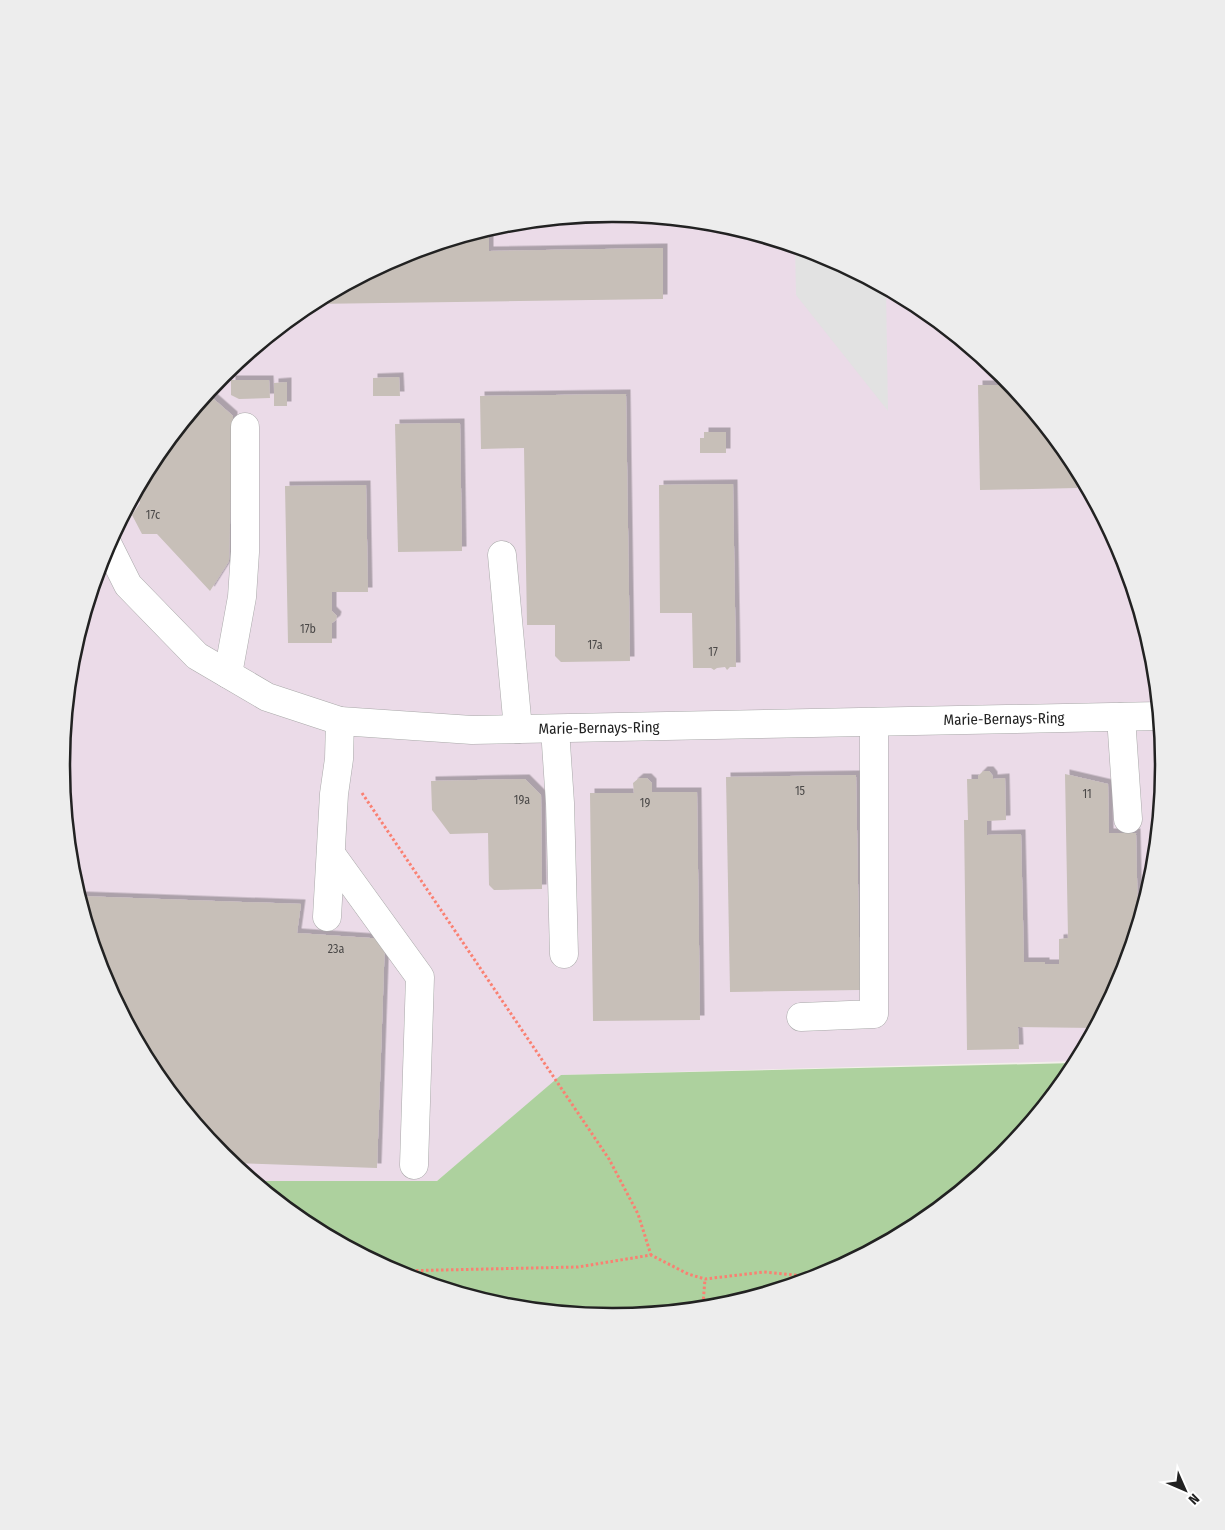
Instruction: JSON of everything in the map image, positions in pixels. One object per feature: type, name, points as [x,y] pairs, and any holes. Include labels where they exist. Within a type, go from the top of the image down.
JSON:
[{"type":"street","points":[[228,674],[242,597],[245,552],[245,427]]},
{"type":"street","name":"Marie-Bernays-Ring","points":[[112,554],[128,585],[197,656],[267,697],[340,721],[472,730],[1152,716]]},
{"type":"street","points":[[502,555],[518,729]]},
{"type":"street","points":[[1121,717],[1128,819]]},
{"type":"street","points":[[327,917],[334,794],[339,759],[340,721]]},
{"type":"street","points":[[801,1017],[874,1014],[874,722]]},
{"type":"street","points":[[554,729],[560,803],[564,954]]},
{"type":"street","points":[[330,854],[420,977],[414,1165]]},
{"type":"path","points":[[339,759],[610,1159],[638,1214],[651,1255]]},
{"type":"path","points":[[417,1271],[578,1267],[651,1255],[688,1274],[705,1278],[764,1272],[797,1275]]},
{"type":"path","points":[[703,1300],[705,1278]]},
{"type":"shaded area","points":[[612,222],[648,224],[683,227],[753,241],[787,251],[852,278],[914,314],[970,357],[996,381],[1043,435],[1064,464],[1099,525],[1114,557],[1137,625],[1145,659],[1154,730],[1155,765],[1154,800],[1145,871],[1137,905],[1114,973],[1099,1005],[1067,1061],[562,1075],[437,1181],[265,1181],[229,1149],[182,1095],[161,1066],[126,1005],[111,973],[88,905],[80,871],[71,800],[71,730],[80,659],[88,625],[111,557],[126,525],[161,464],[182,435],[229,381],[282,335],[341,295],[373,278],[438,251],[472,241],[542,227]]},
{"type":"shaded area","points":[[795,254],[852,278],[886,296],[888,411],[796,295]]},
{"type":"green space","points":[[1066,1063],[1043,1095],[996,1149],[943,1195],[884,1235],[852,1252],[787,1279],[753,1289],[683,1303],[612,1308],[577,1306],[542,1303],[472,1289],[438,1279],[373,1252],[311,1216],[265,1181],[437,1181],[561,1075]]},
{"type":"building","points":[[489,237],[489,251],[663,248],[663,299],[327,304],[373,278],[405,264],[438,251]]},
{"type":"building","points":[[399,377],[400,396],[373,396],[373,378]]},
{"type":"building","points":[[231,380],[269,380],[270,398],[239,399],[231,395]]},
{"type":"building","points":[[287,382],[287,406],[274,406],[274,383]]},
{"type":"building","points":[[978,385],[1000,385],[1043,435],[1064,464],[1077,488],[980,490]]},
{"type":"building","points":[[626,394],[630,661],[561,662],[555,656],[555,625],[527,625],[524,448],[481,449],[480,396]]},
{"type":"building","points":[[213,398],[233,416],[229,561],[210,591],[157,534],[142,534],[132,515],[140,503],[139,501],[161,464],[182,435]]},
{"type":"building","points":[[460,423],[462,551],[398,552],[395,424]]},
{"type":"building","points":[[704,432],[726,432],[726,453],[700,453],[700,438],[704,438]]},
{"type":"building","points":[[733,484],[736,667],[730,667],[727,670],[725,667],[714,670],[711,668],[693,668],[692,613],[660,613],[659,485]]},
{"type":"building","points":[[366,485],[368,592],[332,592],[332,611],[337,616],[336,620],[332,623],[332,643],[288,643],[285,486]]},
{"type":"building","points":[[983,771],[989,771],[993,779],[1005,778],[1006,820],[987,821],[987,835],[1021,834],[1024,962],[1059,964],[1059,939],[1068,938],[1065,774],[1108,784],[1109,833],[1136,833],[1138,903],[1114,973],[1099,1005],[1086,1028],[1018,1027],[1019,1049],[967,1050],[964,820],[968,820],[967,779],[978,779],[978,776]]},
{"type":"building","points":[[856,775],[860,990],[730,992],[726,777]]},
{"type":"building","points":[[639,778],[647,778],[652,783],[652,792],[697,792],[700,1020],[593,1021],[590,793],[634,793],[633,783]]},
{"type":"building","points":[[525,779],[541,795],[542,889],[494,890],[489,885],[488,833],[450,834],[432,810],[431,781]]},
{"type":"building","points":[[86,896],[301,904],[297,933],[385,939],[377,1168],[245,1163],[229,1149],[182,1095],[161,1066],[143,1036],[111,973]]}]
